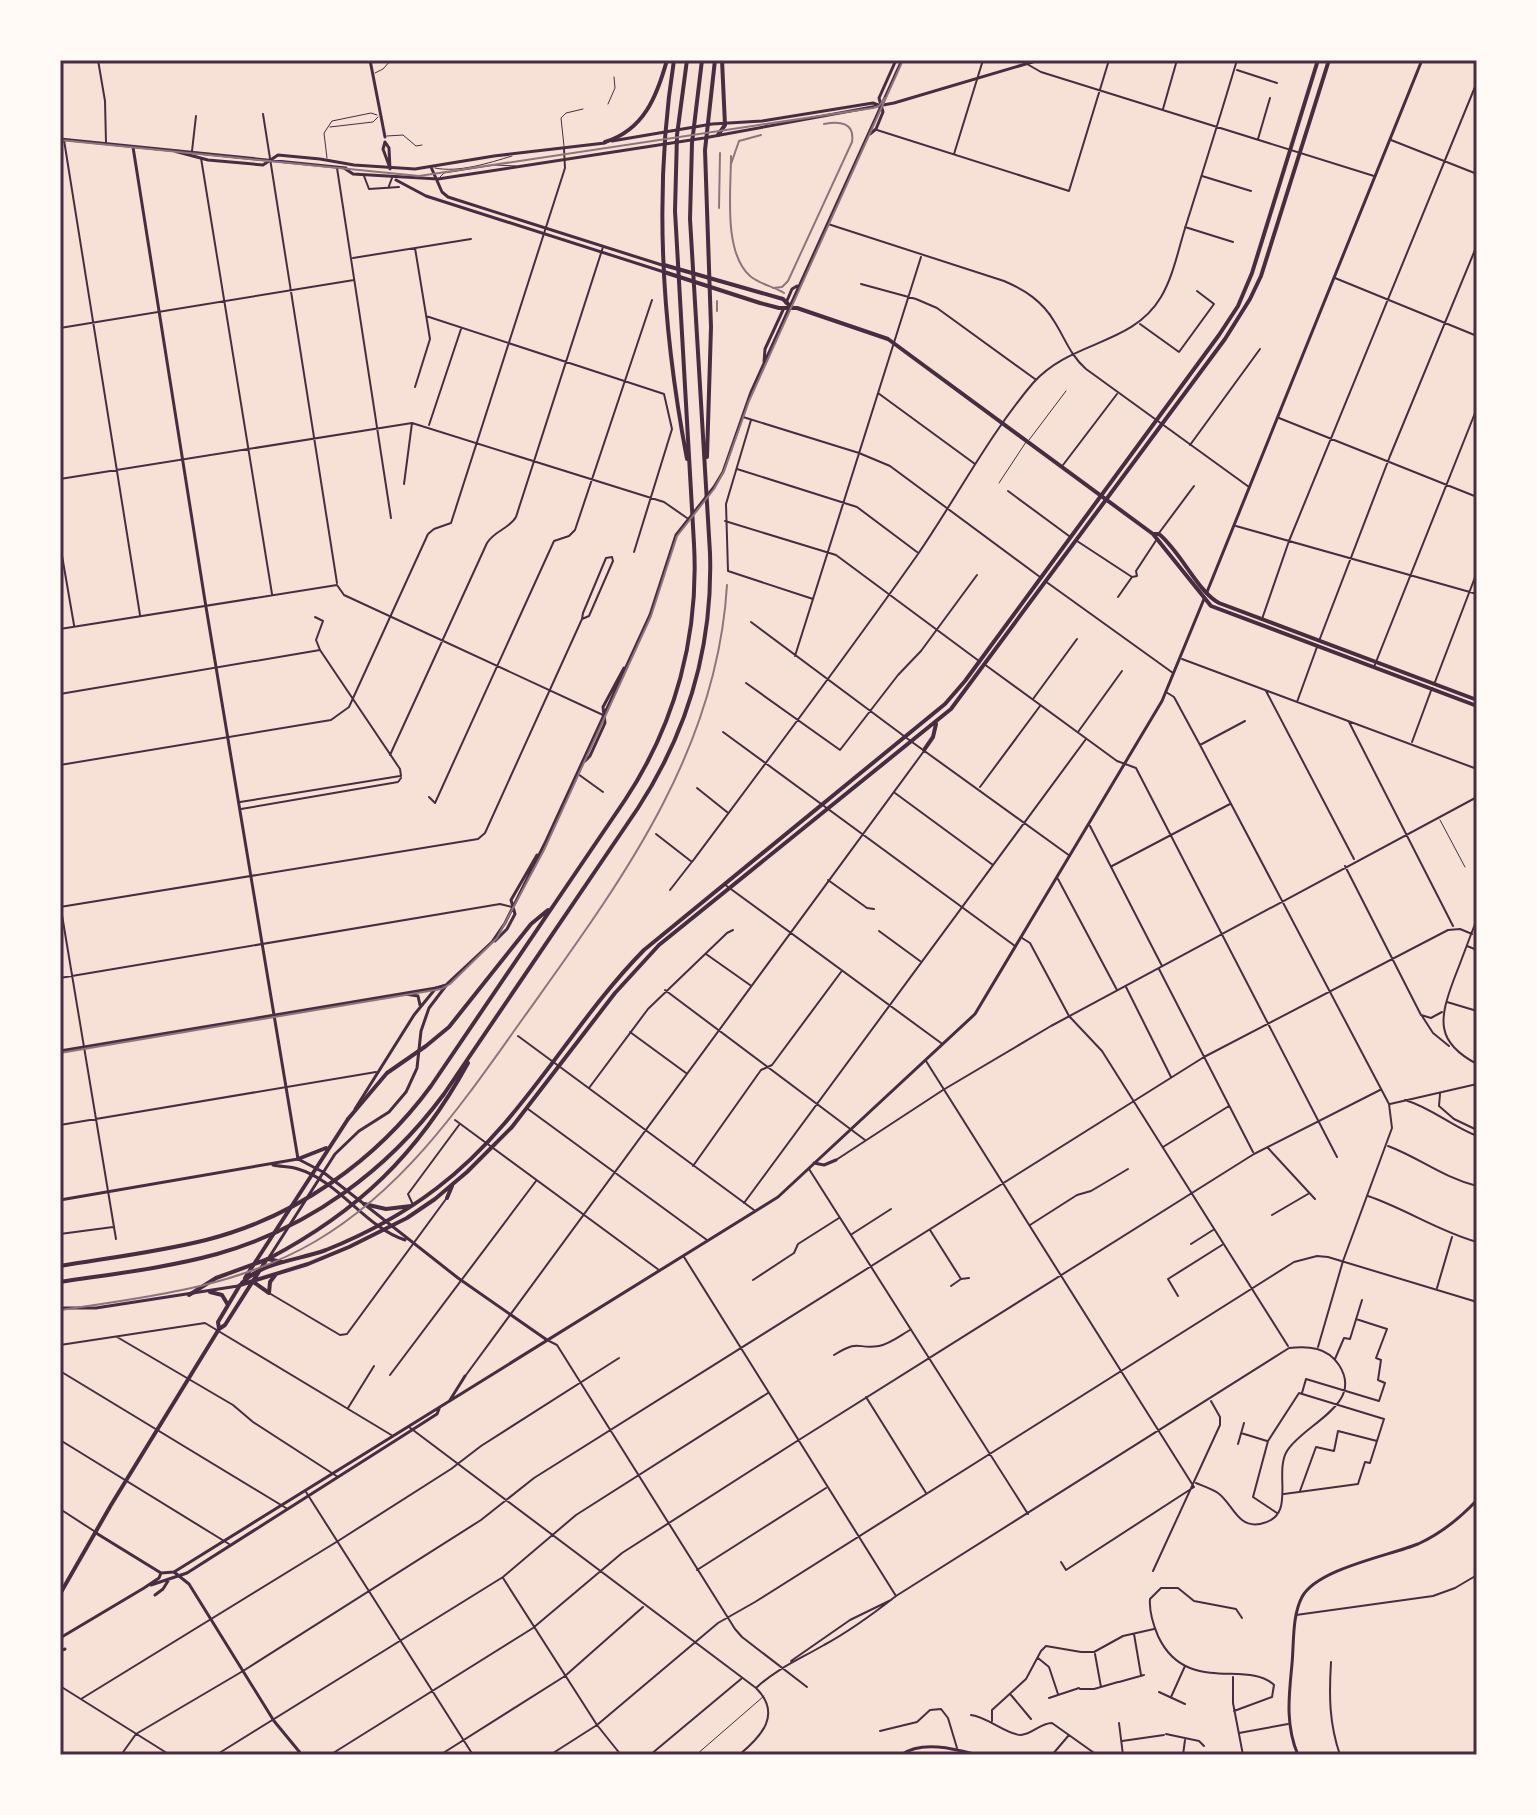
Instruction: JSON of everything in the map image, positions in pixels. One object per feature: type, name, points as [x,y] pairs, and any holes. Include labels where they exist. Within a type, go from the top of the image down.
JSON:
[{"type":"main road","points":[[370,60],[385,139],[383,149],[386,162],[391,173],[426,196],[753,301],[787,305]]},
{"type":"main road","points":[[605,142],[631,128],[649,109],[667,60]]},
{"type":"main road","points":[[674,60],[663,149],[666,273],[670,351],[690,479]]},
{"type":"main road","points":[[60,1266],[204,1241],[266,1219],[304,1200],[345,1173],[381,1143],[418,1104],[637,782],[662,734],[677,693],[690,641],[695,598],[675,200],[677,135],[687,60]]},
{"type":"main road","points":[[60,1282],[195,1259],[252,1242],[308,1216],[358,1183],[395,1151],[425,1119],[480,1041],[644,799],[670,752],[699,671],[708,618],[710,564],[690,197],[693,132],[702,60]]},
{"type":"main road","points":[[705,478],[711,340],[705,150],[715,60]]},
{"type":"main road","points":[[718,135],[725,123],[722,60]]},
{"type":"main road","points":[[429,1008],[448,983],[492,942],[542,849],[653,609],[668,553],[682,525],[714,487],[724,467],[741,416],[787,305],[873,129],[881,106],[879,98],[899,60]]},
{"type":"main road","points":[[270,161],[278,155],[438,179],[881,106],[1039,60]]},
{"type":"main road","points":[[240,1285],[260,1271],[336,1245],[383,1224],[414,1206],[449,1179],[487,1144],[522,1105],[607,991],[665,931],[945,704],[1238,306],[1252,273],[1318,60]]},
{"type":"main road","points":[[60,1308],[96,1308],[240,1285],[329,1256],[427,1205],[493,1148],[528,1109],[634,970],[659,945],[951,709],[1225,339],[1250,299],[1261,276],[1329,60]]},
{"type":"main road","points":[[144,1588],[180,1576],[338,1477],[439,1409],[778,1197],[975,1014],[1090,826],[1166,692],[1422,60]]},
{"type":"main road","points":[[344,168],[353,174],[391,173],[712,124],[762,121],[873,103],[881,106]]},
{"type":"main road","points":[[62,139],[200,156]]},
{"type":"main road","points":[[133,147],[298,1159]]},
{"type":"main road","points":[[174,151],[344,168],[354,165]]},
{"type":"main road","points":[[431,167],[442,192],[448,197],[866,329],[893,342],[1156,534],[1177,551],[1206,593],[1219,603],[1477,706]]},
{"type":"main road","points":[[1156,534],[1157,541],[1173,557],[1204,600],[1216,609],[1261,622]]},
{"type":"main road","points":[[1433,687],[1477,700]]},
{"type":"main road","points":[[924,750],[933,737],[936,722]]},
{"type":"main road","points":[[348,1119],[387,1073],[449,1027],[531,924],[553,906]]},
{"type":"main road","points":[[60,1051],[405,994],[448,983]]},
{"type":"main road","points":[[60,1594],[219,1329],[225,1325],[323,1172],[346,1142],[384,1116],[398,1102],[412,1081],[418,1064],[420,1036],[436,988]]},
{"type":"main road","points":[[219,1329],[218,1322],[228,1305],[310,1175],[418,1009],[436,988]]},
{"type":"main road","points":[[405,994],[418,996],[421,1000],[418,1009]]},
{"type":"main road","points":[[189,1295],[216,1278],[268,1259],[303,1240],[372,1190],[404,1158],[434,1120],[480,1041]]},
{"type":"main road","points":[[60,1200],[273,1165],[328,1147]]},
{"type":"main road","points":[[298,1159],[323,1172],[364,1204],[383,1224]]},
{"type":"main road","points":[[814,1163],[824,1165],[836,1160]]},
{"type":"main road","points":[[273,1165],[296,1168],[319,1179],[548,1340]]},
{"type":"main road","points":[[447,1198],[453,1185]]},
{"type":"main road","points":[[364,1204],[386,1209],[414,1206]]},
{"type":"main road","points":[[268,1259],[289,1262]]},
{"type":"main road","points":[[269,1293],[270,1282],[277,1274]]},
{"type":"main road","points":[[252,1281],[269,1293]]},
{"type":"main road","points":[[210,1292],[222,1295],[228,1305]]},
{"type":"main road","points":[[465,1376],[468,1391]]},
{"type":"main road","points":[[447,1404],[465,1376]]},
{"type":"main road","points":[[95,1532],[161,1573],[174,1572],[410,1428]]},
{"type":"main road","points":[[1298,1755],[1291,1741],[1289,1724],[1296,1615],[1302,1597],[1312,1584],[1420,1543],[1440,1531],[1477,1500]]},
{"type":"main road","points":[[174,1572],[189,1584],[274,1721],[302,1755]]},
{"type":"main road","points":[[60,1638],[144,1588],[159,1578],[161,1573]]},
{"type":"main road","points":[[155,1595],[168,1581]]},
{"type":"main road","points":[[901,1755],[909,1749],[924,1746],[978,1755]]},
{"type":"street","points":[[98,60],[106,113],[106,144]]},
{"type":"street","points":[[954,155],[983,60]]},
{"type":"street","points":[[873,129],[1069,191],[1109,60]]},
{"type":"street","points":[[1162,110],[1177,60]]},
{"type":"street","points":[[670,890],[918,553],[1001,423],[1036,380],[1071,353],[1119,334],[1139,323],[1153,310],[1164,292],[1237,60]]},
{"type":"street","points":[[1027,64],[1041,72],[1100,91],[1375,176]]},
{"type":"street","points":[[1235,69],[1277,83]]},
{"type":"street","points":[[1261,622],[1289,541],[1477,82]]},
{"type":"street","points":[[1258,140],[1270,98]]},
{"type":"street","points":[[263,114],[337,585],[344,595],[604,715]]},
{"type":"street","points":[[192,153],[196,116]]},
{"type":"street","points":[[62,139],[140,616]]},
{"type":"street","points":[[1390,140],[1477,174]]},
{"type":"street","points":[[60,765],[331,720],[343,713],[428,534],[451,523],[565,168],[564,149]]},
{"type":"street","points":[[200,156],[272,595]]},
{"type":"street","points":[[337,167],[391,518]]},
{"type":"street","points":[[389,188],[391,173]]},
{"type":"street","points":[[364,175],[369,189],[399,187]]},
{"type":"street","points":[[1201,176],[1251,191]]},
{"type":"street","points":[[827,224],[1024,290],[1055,321],[1071,353],[1086,369],[1250,487]]},
{"type":"street","points":[[1185,227],[1233,242]]},
{"type":"street","points":[[351,258],[471,239]]},
{"type":"street","points":[[1297,702],[1350,558],[1477,245]]},
{"type":"street","points":[[390,755],[487,543],[516,517],[604,246]]},
{"type":"street","points":[[415,248],[429,346],[415,387]]},
{"type":"street","points":[[795,656],[921,255]]},
{"type":"street","points":[[1334,278],[1477,336]]},
{"type":"street","points":[[60,328],[355,280]]},
{"type":"street","points":[[861,284],[937,308],[1036,380]]},
{"type":"street","points":[[1139,323],[1179,352],[1214,304],[1197,291]]},
{"type":"street","points":[[429,797],[435,803],[554,541],[574,533],[652,300]]},
{"type":"street","points":[[426,316],[665,396],[672,429],[634,552]]},
{"type":"street","points":[[429,427],[462,328]]},
{"type":"street","points":[[1190,445],[1260,349]]},
{"type":"street","points":[[878,393],[976,465]]},
{"type":"street","points":[[1062,466],[1118,393]]},
{"type":"street","points":[[1375,665],[1477,408]]},
{"type":"street","points":[[741,416],[859,453],[890,466],[1174,674]]},
{"type":"street","points":[[1278,417],[1477,497]]},
{"type":"street","points":[[752,419],[726,504],[728,571],[813,599]]},
{"type":"street","points":[[404,484],[412,423]]},
{"type":"street","points":[[60,479],[412,423],[669,504],[687,518]]},
{"type":"street","points":[[737,469],[857,507],[918,553]]},
{"type":"street","points":[[1156,534],[1194,486]]},
{"type":"street","points":[[1008,491],[1070,537]]},
{"type":"street","points":[[725,521],[836,555],[1086,738],[1126,765],[1136,768],[1337,1157]]},
{"type":"street","points":[[1235,525],[1477,594]]},
{"type":"street","points":[[1076,541],[1132,577]]},
{"type":"street","points":[[1118,597],[1132,577],[1137,576],[1136,571],[1157,541]]},
{"type":"street","points":[[60,544],[74,627]]},
{"type":"street","points":[[116,1239],[60,906],[478,839],[485,833],[582,619],[606,558],[612,557],[589,616],[582,619]]},
{"type":"street","points":[[1411,744],[1477,572]]},
{"type":"street","points":[[746,683],[795,721],[840,750],[977,575]]},
{"type":"street","points":[[60,629],[337,585]]},
{"type":"street","points":[[241,809],[398,782],[401,776],[400,769],[320,650],[316,640],[323,621],[315,617]]},
{"type":"street","points":[[751,622],[1071,857]]},
{"type":"street","points":[[1033,699],[1077,639]]},
{"type":"street","points":[[60,694],[320,650]]},
{"type":"street","points":[[1180,658],[1477,769]]},
{"type":"street","points":[[1078,732],[1122,671]]},
{"type":"street","points":[[1265,690],[1355,861]]},
{"type":"street","points":[[1166,692],[1174,697],[1200,745],[1389,1104],[1392,1128],[1343,1261],[1318,1348]]},
{"type":"street","points":[[978,789],[1041,705]]},
{"type":"street","points":[[1200,745],[1245,721]]},
{"type":"street","points":[[1348,721],[1454,928],[1472,934]]},
{"type":"street","points":[[723,732],[1016,946]]},
{"type":"street","points":[[744,1203],[1086,738]]},
{"type":"street","points":[[465,1376],[924,750]]},
{"type":"street","points":[[577,773],[603,792]]},
{"type":"street","points":[[240,802],[401,776]]},
{"type":"street","points":[[697,788],[728,812]]},
{"type":"street","points":[[894,792],[993,865]]},
{"type":"street","points":[[836,1160],[943,1090],[1069,1016],[1477,797]]},
{"type":"street","points":[[1111,867],[1231,803]]},
{"type":"street","points":[[1090,826],[1254,1154]]},
{"type":"street","points":[[656,834],[692,862]]},
{"type":"street","points":[[1345,866],[1421,1015],[1433,1033],[1477,1064]]},
{"type":"street","points":[[1058,878],[1117,990]]},
{"type":"street","points":[[828,880],[867,908],[874,909]]},
{"type":"street","points":[[724,884],[942,1044]]},
{"type":"street","points":[[60,978],[500,904],[513,907]]},
{"type":"street","points":[[1453,1049],[1444,1030],[1442,1012],[1477,919]]},
{"type":"street","points":[[121,1755],[136,1734],[243,1671],[481,1520],[534,1478],[1171,1077],[1454,928]]},
{"type":"street","points":[[588,1089],[629,1032],[665,990],[733,930]]},
{"type":"street","points":[[879,931],[921,961]]},
{"type":"street","points":[[1021,937],[1030,943],[1069,1016],[1102,1051],[1289,1348]]},
{"type":"street","points":[[1467,946],[1477,950]]},
{"type":"street","points":[[705,953],[752,986]]},
{"type":"street","points":[[693,1166],[761,1070],[768,1068],[842,971]]},
{"type":"street","points":[[1125,986],[1171,1077]]},
{"type":"street","points":[[665,990],[866,1141]]},
{"type":"street","points":[[1446,1002],[1477,1011]]},
{"type":"street","points":[[1421,1015],[1431,1018],[1442,1012]]},
{"type":"street","points":[[629,1032],[687,1074]]},
{"type":"street","points":[[518,1036],[755,1211]]},
{"type":"street","points":[[925,1060],[1194,1487]]},
{"type":"street","points":[[60,1125],[377,1072]]},
{"type":"street","points":[[1389,1104],[1477,1084]]},
{"type":"street","points":[[330,1755],[533,1628],[622,1553],[798,1440],[1254,1154],[1380,1090]]},
{"type":"street","points":[[1440,1092],[1439,1106],[1454,1119],[1477,1130]]},
{"type":"street","points":[[1404,1100],[1432,1110],[1477,1136]]},
{"type":"street","points":[[1163,1148],[1230,1105]]},
{"type":"street","points":[[528,1109],[708,1241]]},
{"type":"street","points":[[455,1120],[660,1271]]},
{"type":"street","points":[[414,1206],[408,1194],[459,1124]]},
{"type":"street","points":[[1386,1145],[1447,1177],[1477,1186]]},
{"type":"street","points":[[1267,1147],[1315,1199]]},
{"type":"street","points":[[808,1168],[1028,1514]]},
{"type":"street","points":[[1029,1225],[1077,1195],[1091,1191],[1128,1169]]},
{"type":"street","points":[[390,1375],[537,1180]]},
{"type":"street","points":[[1272,1215],[1309,1193]]},
{"type":"street","points":[[1368,1196],[1402,1208],[1430,1226],[1477,1242]]},
{"type":"street","points":[[269,1293],[343,1336],[447,1198]]},
{"type":"street","points":[[851,1235],[891,1209]]},
{"type":"street","points":[[753,1280],[794,1253],[798,1244],[840,1218]]},
{"type":"street","points":[[60,1234],[114,1227]]},
{"type":"street","points":[[930,1229],[961,1279]]},
{"type":"street","points":[[1191,1244],[1214,1230]]},
{"type":"street","points":[[1437,1289],[1453,1235]]},
{"type":"street","points":[[1178,1296],[1168,1279],[1224,1244]]},
{"type":"street","points":[[683,1256],[896,1596]]},
{"type":"street","points":[[550,1755],[597,1725],[694,1642],[728,1618],[1294,1262],[1328,1257],[1477,1302]]},
{"type":"street","points":[[951,1286],[969,1278]]},
{"type":"street","points":[[1335,1360],[1344,1338],[1350,1339],[1362,1300]]},
{"type":"street","points":[[1302,1394],[1306,1379],[1379,1401],[1385,1383],[1378,1380],[1381,1360],[1376,1358],[1387,1329],[1356,1319]]},
{"type":"street","points":[[60,1345],[199,1322],[219,1329],[393,1436]]},
{"type":"street","points":[[834,1355],[851,1344],[885,1345],[911,1329]]},
{"type":"street","points":[[116,1336],[233,1405],[338,1477]]},
{"type":"street","points":[[548,1340],[557,1345],[742,1637],[807,1687]]},
{"type":"street","points":[[756,1688],[781,1667],[841,1635],[896,1596],[1289,1348],[1318,1348],[1335,1360],[1345,1378],[1344,1391],[1335,1405],[1287,1449],[1280,1467],[1283,1505],[1269,1521],[1257,1525],[1244,1523],[1218,1493],[1196,1483]]},
{"type":"street","points":[[81,1699],[338,1541],[619,1358]]},
{"type":"street","points":[[347,1409],[374,1366]]},
{"type":"street","points":[[60,1371],[287,1508]]},
{"type":"street","points":[[216,1755],[503,1577],[576,1515],[768,1393]]},
{"type":"street","points":[[1278,1513],[1253,1497],[1268,1441],[1299,1393],[1384,1419],[1370,1463],[1365,1462],[1358,1484],[1283,1494]]},
{"type":"street","points":[[866,1397],[927,1494]]},
{"type":"street","points":[[1153,1571],[1220,1425],[1220,1417],[1210,1400]]},
{"type":"street","points":[[1238,1444],[1244,1423]]},
{"type":"street","points":[[410,1428],[756,1688],[770,1707],[767,1720],[752,1744],[739,1755]]},
{"type":"street","points":[[1299,1492],[1316,1447],[1334,1451],[1338,1431],[1377,1441]]},
{"type":"street","points":[[1241,1433],[1268,1441]]},
{"type":"street","points":[[60,1440],[230,1544]]},
{"type":"street","points":[[697,1570],[827,1487]]},
{"type":"street","points":[[1061,1562],[1066,1570],[1194,1487]]},
{"type":"street","points":[[305,1491],[473,1755]]},
{"type":"street","points":[[60,1509],[95,1532]]},
{"type":"street","points":[[1296,1615],[1433,1596],[1477,1575]]},
{"type":"street","points":[[503,1577],[597,1725],[621,1755]]},
{"type":"street","points":[[60,1579],[66,1583]]},
{"type":"street","points":[[1234,1711],[1268,1701],[1274,1690],[1268,1680],[1207,1673],[1186,1665],[1168,1653],[1155,1629],[1149,1609],[1150,1599],[1165,1587],[1181,1590],[1194,1601],[1236,1609],[1242,1618]]},
{"type":"street","points":[[790,1664],[794,1657],[850,1620],[892,1600]]},
{"type":"street","points":[[440,1755],[565,1676],[644,1606]]},
{"type":"street","points":[[992,1721],[992,1710],[1026,1679],[1043,1647],[1049,1645],[1094,1652],[1134,1633],[1155,1629]]},
{"type":"street","points":[[1049,1698],[1080,1688],[1101,1688],[1142,1675],[1134,1633]]},
{"type":"street","points":[[1094,1652],[1101,1688]]},
{"type":"street","points":[[1037,1658],[1049,1667],[1058,1694]]},
{"type":"street","points":[[1331,1662],[1331,1727],[1340,1755]]},
{"type":"street","points":[[1171,1697],[1186,1665]]},
{"type":"street","points":[[1234,1676],[1234,1711],[1243,1755]]},
{"type":"street","points":[[650,1755],[742,1678]]},
{"type":"street","points":[[60,1686],[170,1755]]},
{"type":"street","points":[[1159,1692],[1185,1704]]},
{"type":"street","points":[[1011,1694],[1031,1719]]},
{"type":"street","points":[[880,1731],[917,1722],[930,1710],[941,1709],[948,1718],[958,1750]]},
{"type":"street","points":[[971,1715],[1020,1735],[1049,1722],[1097,1755]]},
{"type":"street","points":[[1119,1723],[1123,1755]]},
{"type":"street","points":[[1238,1733],[1289,1724]]},
{"type":"street","points":[[1122,1741],[1165,1734],[1199,1741],[1204,1746]]},
{"type":"street","points":[[1052,1755],[1069,1735]]},
{"type":"street","points":[[1183,1755],[1186,1738]]},
{"type":"street","points":[[1266,1755],[1280,1753]]},
{"type":"lane","points":[[373,74],[391,60]]},
{"type":"lane","points":[[608,104],[615,88],[614,77]]},
{"type":"lane","points":[[564,149],[561,118],[566,113],[583,109]]},
{"type":"lane","points":[[328,161],[324,139],[332,121],[371,113],[380,116]]},
{"type":"lane","points":[[327,127],[373,122],[380,116]]},
{"type":"lane","points":[[385,139],[399,134],[416,146],[422,145]]},
{"type":"lane","points":[[999,483],[1066,391]]},
{"type":"lane","points":[[1439,817],[1465,867]]},
{"type":"lane","points":[[296,1168],[298,1159]]},
{"type":"lane","points":[[696,1755],[764,1696]]},
{"type":"tram line","points":[[60,1053],[441,989],[497,938],[544,850],[651,616],[677,536],[714,489],[724,471],[749,401],[903,60]]},
{"type":"tram line","points":[[60,140],[419,176],[873,108],[885,98]]},
{"type":"tram line","points":[[773,288],[782,287],[788,281],[852,142],[851,130],[845,124],[824,124]]},
{"type":"tram line","points":[[731,164],[739,141],[761,135]]},
{"type":"tram line","points":[[731,156],[730,220],[741,265],[750,276],[784,293]]},
{"type":"railway","points":[[719,208],[720,153]]},
{"type":"railway","points":[[717,301],[717,311]]},
{"type":"railway","points":[[60,1310],[192,1288],[224,1280],[286,1257],[349,1219],[406,1169],[456,1111],[560,967],[627,866],[657,814],[683,761],[704,705],[719,647],[727,585]]}]
